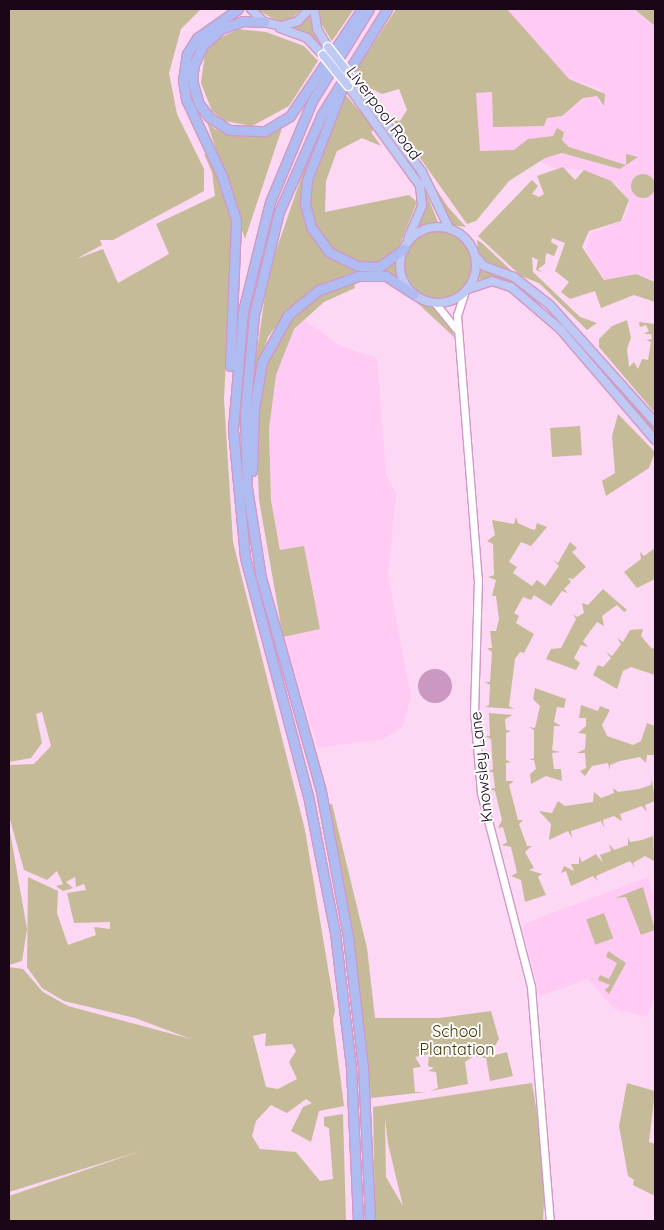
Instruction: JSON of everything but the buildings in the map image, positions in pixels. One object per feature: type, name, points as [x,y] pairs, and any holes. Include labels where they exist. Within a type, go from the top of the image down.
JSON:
[{"type":"highway","points":[[238,9],[197,38],[187,54],[183,81],[186,99],[222,176],[236,220],[230,379],[245,557],[308,796],[335,933],[351,1067],[358,1221]]},
{"type":"highway","points":[[251,9],[268,24]]},
{"type":"highway","points":[[309,9],[293,24],[268,24],[244,21],[221,28],[196,57],[192,80],[199,104],[209,118],[229,130],[259,132],[283,122],[362,9]]},
{"type":"highway","name":"Liverpool Road","points":[[314,9],[317,29],[328,47],[422,172],[450,229]]},
{"type":"highway","points":[[233,429],[243,310],[270,202],[312,101],[370,9]]},
{"type":"highway","points":[[370,1221],[363,1067],[348,936],[321,791],[256,550],[247,488],[245,412],[261,279],[279,212],[306,146],[373,29],[387,9]]},
{"type":"highway","name":"Liverpool Road","points":[[268,24],[307,38],[323,55],[348,86],[420,186],[420,212],[405,247]]},
{"type":"highway","points":[[373,29],[321,135],[307,180],[306,212],[324,246],[346,262],[380,267],[425,230],[450,229],[465,238],[475,256],[484,266],[514,277],[550,305],[655,422]]},
{"type":"highway","points":[[405,247],[401,273],[414,294]]},
{"type":"highway","points":[[466,291],[476,270],[475,256]]},
{"type":"highway","points":[[256,550],[254,409],[262,362],[280,325],[309,296],[349,278],[386,276],[414,294],[435,303],[492,281],[511,287],[560,330],[655,440]]},
{"type":"main road","name":"Knowsley Lane","points":[[466,291],[457,315],[478,579],[474,711],[480,793],[531,987],[550,1221]]},
{"type":"main road","name":"Knowsley Lane","points":[[435,303],[449,316],[460,336]]},
{"type":"shaded area","points":[[507,9],[634,9],[655,25],[655,281],[636,273],[605,280],[586,251],[590,233],[622,221],[627,212],[629,200],[618,185],[584,170],[553,168],[514,150],[480,151],[475,93],[492,92],[493,127],[544,124],[547,118],[562,116],[588,96],[597,96],[599,104],[601,89],[569,79]]},
{"type":"shaded area","points":[[304,320],[341,346],[377,358],[386,475],[396,493],[388,576],[411,696],[403,726],[384,739],[318,748],[283,637],[320,628],[304,546],[281,550],[271,499],[269,429],[276,375],[294,329]]},
{"type":"shaded area","points":[[435,669],[442,670],[447,674],[451,679],[451,693],[447,698],[442,702],[435,703],[428,702],[423,698],[419,693],[418,686],[419,679],[423,674],[428,670]]},
{"type":"shaded area","points":[[648,877],[655,898],[655,996],[647,1017],[614,1009],[588,979],[540,996],[523,930],[526,923]]},
{"type":"green space","points":[[9,9],[201,9],[181,29],[169,73],[177,114],[204,169],[204,191],[113,240],[100,240],[102,245],[76,259],[103,249],[118,283],[169,254],[156,224],[215,196],[212,172],[204,154],[210,156],[233,226],[224,399],[233,542],[305,830],[335,1010],[333,1020],[344,1106],[319,1111],[311,1142],[291,1131],[303,1107],[312,1103],[306,1099],[287,1113],[271,1105],[256,1121],[252,1136],[260,1149],[296,1152],[320,1181],[333,1179],[329,1128],[324,1126],[324,1117],[343,1114],[346,1221],[9,1221],[9,1196],[141,1151],[9,1192],[9,967],[23,969],[43,992],[68,1006],[191,1039],[135,1018],[64,1001],[42,988],[27,967],[28,877],[58,891],[57,913],[68,945],[96,935],[94,927],[110,929],[110,922],[74,923],[67,893],[86,890],[84,884],[76,887],[75,877],[66,882],[73,888],[63,891],[56,886],[63,884],[57,871],[47,880],[24,870],[9,816],[9,765],[34,764],[51,746],[42,712],[36,714],[42,743],[31,758],[9,762]],"holes":[[[266,1033],[265,1046],[292,1044],[296,1051],[289,1062],[297,1079],[278,1089],[266,1087],[253,1036]]]},
{"type":"green space","points":[[257,9],[302,9],[290,20],[278,22]]},
{"type":"green space","points":[[318,9],[354,9],[332,41],[318,19]]},
{"type":"green space","points":[[396,9],[507,9],[569,79],[605,94],[604,106],[597,96],[583,98],[562,116],[547,118],[544,126],[493,127],[492,92],[476,93],[480,151],[514,150],[528,139],[553,136],[557,128],[564,132],[562,140],[569,147],[626,165],[620,169],[562,153],[545,158],[509,181],[476,221],[467,224],[393,120],[400,121],[407,110],[399,89],[382,94],[368,87],[356,70]]},
{"type":"green space","points":[[634,9],[655,9],[655,25],[654,25]]},
{"type":"green space","points":[[311,12],[315,34],[324,52],[292,28]]},
{"type":"green space","points":[[238,29],[266,32],[304,46],[318,61],[289,106],[252,126],[225,121],[212,111],[201,83],[205,53],[216,40]]},
{"type":"green space","points":[[352,84],[419,175],[438,222],[416,229],[423,194]]},
{"type":"green space","points":[[344,93],[375,129],[371,132],[381,146],[362,138],[337,151],[326,181],[325,212],[409,195],[417,202],[398,249],[376,263],[355,262],[336,253],[319,235],[310,210],[311,180]]},
{"type":"green space","points":[[207,122],[215,129],[240,137],[264,136],[282,128],[245,239]]},
{"type":"green space","points":[[312,146],[302,202],[307,228],[316,243],[340,263],[365,272],[398,259],[399,279],[366,272],[348,274],[312,290],[288,310],[268,337],[253,379],[268,274]]},
{"type":"green space","points":[[626,154],[638,157],[626,165]]},
{"type":"green space","points":[[563,167],[575,180],[584,170],[611,181],[629,200],[621,221],[589,231],[582,247],[604,280],[636,274],[655,282],[655,302],[634,295],[601,308],[595,291],[570,299],[561,292],[569,282],[555,271],[565,243],[552,238],[551,242],[558,246],[554,256],[546,253],[545,264],[538,269],[542,272],[536,270],[538,260],[532,257],[533,272],[580,317],[597,323],[587,330],[539,283],[521,276],[478,236],[532,180],[538,186],[532,194],[539,197],[544,194],[537,176]]},
{"type":"green space","points":[[643,174],[652,177],[655,186],[652,195],[643,198],[634,195],[631,186],[634,177]]},
{"type":"green space","points":[[428,177],[448,207],[466,227],[452,225]]},
{"type":"green space","points":[[431,231],[445,231],[457,236],[467,246],[472,258],[472,272],[467,284],[457,294],[445,299],[431,299],[419,294],[409,284],[404,272],[404,258],[409,246],[419,236]]},
{"type":"green space","points":[[477,240],[515,274],[489,265],[478,253]]},
{"type":"green space","points":[[480,268],[510,279],[526,291],[575,340],[514,286],[499,278],[479,279]]},
{"type":"green space","points":[[354,281],[355,288],[324,302],[294,329],[276,375],[269,429],[271,500],[280,550],[304,546],[320,629],[283,637],[259,500],[256,430],[263,374],[287,321],[319,294]]},
{"type":"green space","points":[[411,297],[435,308],[448,321],[455,338]]},
{"type":"green space","points":[[627,320],[631,338],[627,349],[629,367],[634,362],[638,369],[642,359],[648,360],[651,342],[646,340],[652,339],[651,334],[644,334],[649,331],[646,325],[640,327],[639,322],[655,324],[655,413],[599,347],[599,339],[612,326]]},
{"type":"green space","points":[[593,357],[655,427],[655,434],[593,362]]},
{"type":"green space","points":[[618,414],[655,452],[649,468],[606,496],[602,481],[615,473],[612,436]]},
{"type":"green space","points":[[580,426],[582,455],[552,457],[550,428]]},
{"type":"green space","points":[[516,517],[518,523],[531,529],[535,530],[537,523],[547,527],[531,546],[521,542],[509,562],[517,567],[513,573],[532,586],[537,580],[545,586],[559,566],[553,560],[558,563],[570,542],[577,548],[572,552],[586,567],[573,579],[568,578],[571,582],[564,589],[568,593],[562,591],[551,606],[534,595],[531,600],[523,597],[514,613],[519,616],[516,623],[534,634],[524,653],[520,652],[515,659],[509,706],[514,709],[485,707],[489,705],[490,685],[485,682],[490,682],[492,652],[487,648],[492,648],[490,631],[496,631],[499,619],[496,596],[492,596],[496,580],[488,577],[494,575],[493,544],[487,541],[495,535],[492,520],[514,524]]},
{"type":"green space","points":[[655,548],[655,579],[637,588],[624,572],[641,559],[640,552],[644,556]]},
{"type":"green space","points":[[603,589],[627,610],[624,612],[617,605],[602,616],[604,626],[597,622],[583,641],[588,647],[581,645],[574,658],[580,663],[576,670],[546,659],[551,649],[561,648],[576,619],[573,614],[577,617],[584,613],[582,603],[588,605]]},
{"type":"green space","points":[[643,629],[641,636],[652,649],[655,647],[655,675],[631,667],[623,671],[617,689],[593,675],[598,665],[603,667],[611,658],[606,652],[612,656],[621,644],[617,638],[623,642],[630,630]]},
{"type":"green space","points":[[535,688],[566,699],[564,708],[557,707],[554,722],[561,726],[554,726],[552,750],[560,752],[552,753],[554,769],[561,769],[562,781],[546,776],[531,784],[530,774],[536,769],[534,760],[529,760],[534,758],[534,730],[529,727],[535,728],[540,706],[533,699]]},
{"type":"green space","points":[[581,705],[598,711],[600,706],[610,710],[602,725],[607,736],[633,745],[641,741],[647,723],[655,726],[655,755],[647,755],[646,763],[640,757],[620,761],[610,765],[610,771],[608,763],[592,766],[585,776],[580,771],[586,768],[585,753],[577,753],[585,749],[586,734],[578,733],[586,726],[586,718],[579,718]]},
{"type":"green space","points":[[489,713],[513,715],[505,719],[506,730],[511,731],[506,733],[506,760],[511,762],[506,763],[506,781],[514,781],[509,785],[518,820],[523,820],[519,824],[527,846],[532,846],[525,852],[534,868],[529,870],[542,874],[538,877],[546,895],[525,902],[521,880],[511,876],[517,873],[511,847],[502,845],[507,842],[503,827],[498,828],[502,820],[495,791],[489,789],[495,788],[493,772],[487,772],[493,769],[491,739],[485,736],[490,736]]},
{"type":"green space","points":[[652,779],[655,801],[645,805],[647,812],[642,806],[620,814],[622,821],[614,816],[603,820],[604,828],[601,821],[571,831],[572,838],[568,831],[549,840],[551,824],[539,811],[552,813],[558,801],[565,806],[593,802],[594,792],[601,798],[614,793],[613,788],[618,792],[639,789],[651,785]]},
{"type":"green space","name":"School Plantation","points":[[332,804],[367,948],[375,1018],[439,1018],[491,1011],[499,1039],[488,1057],[507,1052],[513,1076],[490,1081],[486,1058],[474,1056],[465,1062],[468,1084],[430,1091],[438,1088],[436,1072],[428,1071],[434,1068],[428,1066],[429,1054],[415,1057],[421,1067],[413,1068],[415,1092],[426,1092],[371,1098],[353,932],[328,805]]},
{"type":"green space","points":[[9,826],[27,929],[22,961],[9,965]]},
{"type":"green space","points":[[653,828],[654,861],[645,856],[633,863],[635,868],[630,861],[596,876],[598,881],[593,876],[571,886],[566,871],[561,873],[564,866],[574,871],[571,864],[579,864],[579,856],[582,862],[596,854],[603,863],[600,855],[611,851],[609,844],[614,850],[628,845],[628,837],[630,842],[653,836]]},
{"type":"green space","points":[[643,887],[655,930],[641,935],[626,897],[615,898]]},
{"type":"green space","points":[[604,913],[613,938],[595,945],[586,919]]},
{"type":"green space","points":[[608,951],[626,963],[609,994],[605,990],[610,985],[598,980],[600,975],[609,979],[617,963],[606,957]]},
{"type":"green space","points":[[532,1083],[546,1167],[543,1221],[375,1221],[373,1107]],"holes":[[[385,1118],[388,1144],[403,1206],[386,1177]]]},
{"type":"green space","points":[[627,1083],[655,1091],[649,1142],[655,1144],[655,1196],[633,1185],[634,1180],[628,1176],[619,1126]]}]
